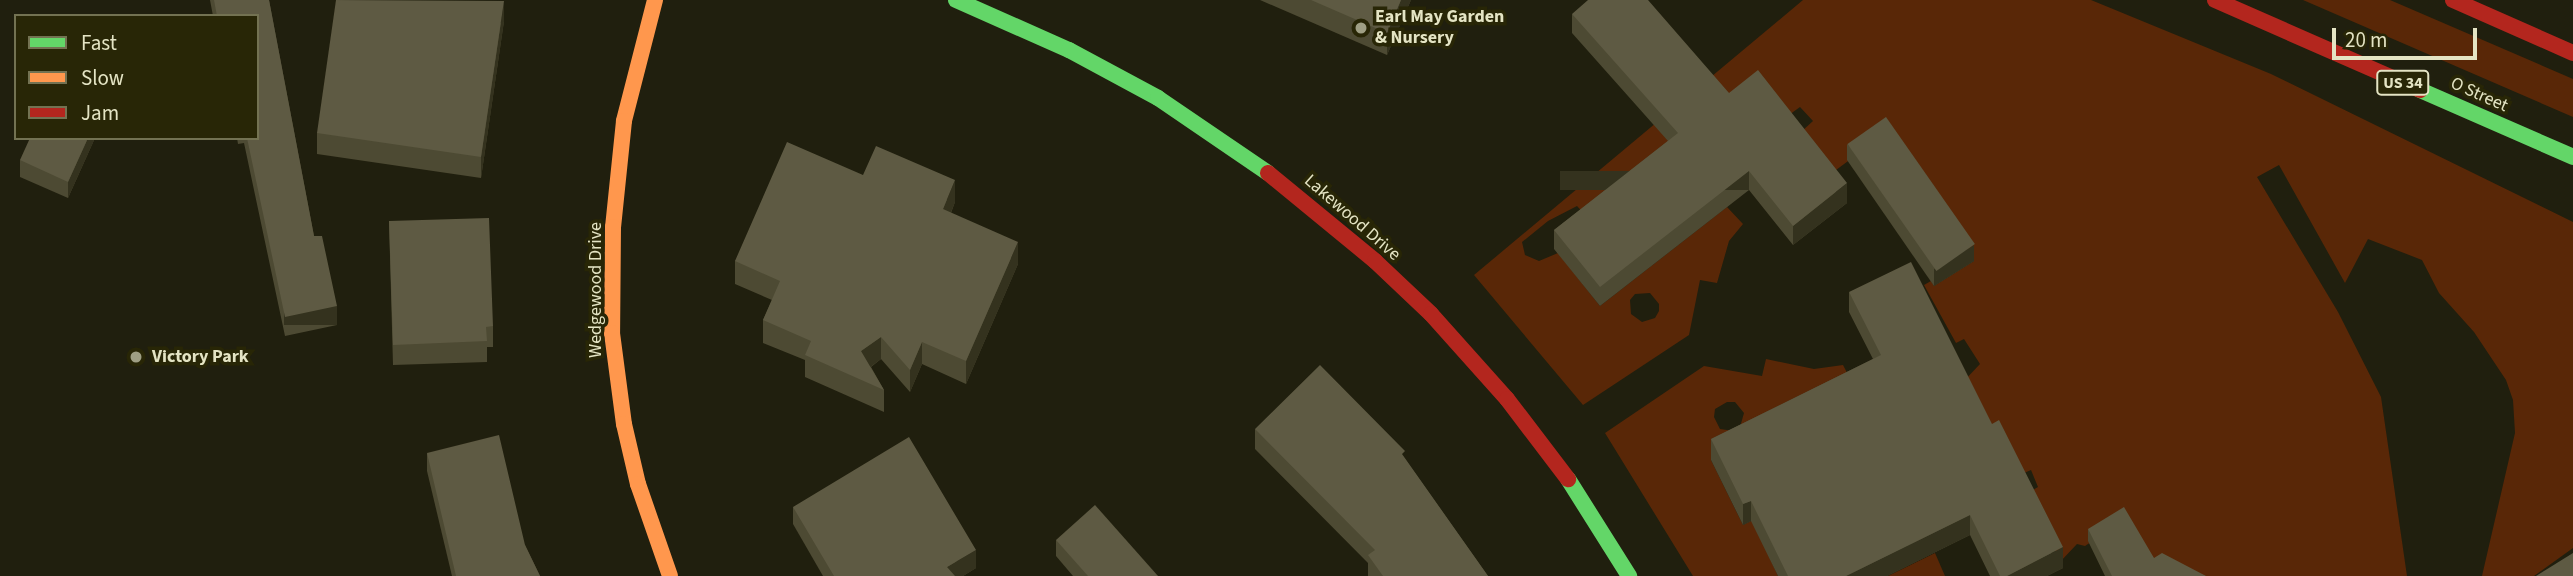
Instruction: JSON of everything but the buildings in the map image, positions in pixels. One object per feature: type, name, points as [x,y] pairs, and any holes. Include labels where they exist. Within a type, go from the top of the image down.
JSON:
[{"type":"street","name":"Wedgewood Drive","points":[[655,0],[624,121],[613,227],[612,333],[624,425],[638,484],[670,576]]},
{"type":"street","name":"Lakewood Drive","points":[[956,0],[1069,50],[1158,98],[1279,181],[1375,261],[1431,314],[1507,399],[1582,498],[1629,576]]},
{"type":"street","name":"O Street","points":[[2215,0],[2573,157]]},
{"type":"street","points":[[2453,0],[2573,53]]},
{"type":"shaded area","points":[[1803,0],[2091,0],[2271,74],[2573,222],[2573,548],[2534,576],[2482,576],[2515,433],[2513,400],[2506,380],[2474,332],[2439,293],[2422,260],[2368,239],[2345,283],[2279,165],[2257,177],[2338,312],[2381,397],[2407,576],[2156,576],[2124,520],[2085,546],[2077,544],[2060,562],[2046,533],[2051,529],[2031,491],[2038,487],[2031,470],[2017,476],[1999,440],[1768,554],[1778,576],[1693,576],[1605,433],[1704,366],[1762,376],[1766,359],[1814,369],[1843,365],[1855,388],[1711,460],[1743,525],[1975,411],[1962,383],[1980,364],[1964,339],[1956,343],[1924,285],[1931,281],[1934,286],[1974,261],[1935,198],[1886,133],[1836,170],[1802,131],[1813,121],[1800,107],[1782,120],[1758,90],[1591,221],[1577,206],[1548,221],[1522,242],[1525,255],[1539,261],[1558,253],[1600,306],[1727,207],[1743,224],[1729,241],[1717,283],[1700,280],[1689,335],[1583,405],[1474,275]],"holes":[[[1650,293],[1659,304],[1659,311],[1655,318],[1642,322],[1631,314],[1630,300],[1635,294]],[[1727,402],[1735,402],[1744,413],[1740,427],[1734,431],[1720,429],[1714,417],[1715,409]]]},
{"type":"shaded area","points":[[2303,0],[2390,0],[2573,79],[2573,117]]},
{"type":"shaded area","points":[[1935,553],[1945,576],[1888,576]]},
{"type":"traffic: fast","points":[[956,0],[1069,50],[1158,98],[1268,173]]},
{"type":"traffic: fast","points":[[2420,90],[2573,157]]},
{"type":"traffic: fast","points":[[1568,479],[1629,576]]},
{"type":"traffic: slow","points":[[655,0],[624,121],[613,227],[612,333],[624,424],[638,484],[670,576]]},
{"type":"traffic: jam","points":[[2215,0],[2420,90]]},
{"type":"traffic: jam","points":[[2453,0],[2573,53]]},
{"type":"traffic: jam","points":[[1268,173],[1375,261],[1431,314],[1507,399],[1568,479]]},
{"type":"place","name":"Earl May Garden & Nursery","points":[[1361,28]]},
{"type":"place","name":"Victory Park","points":[[136,357]]}]
